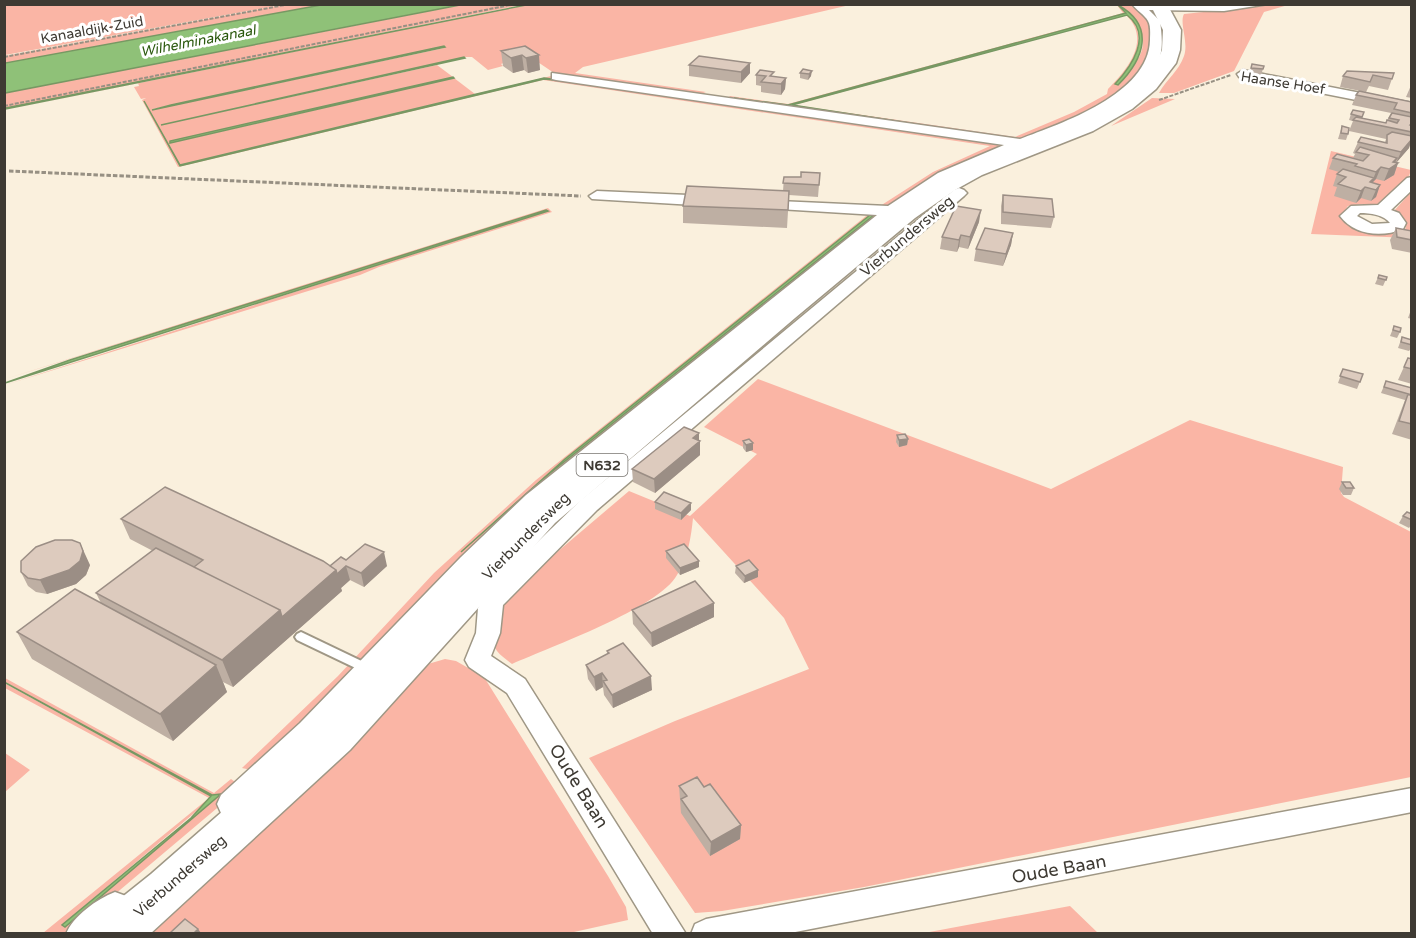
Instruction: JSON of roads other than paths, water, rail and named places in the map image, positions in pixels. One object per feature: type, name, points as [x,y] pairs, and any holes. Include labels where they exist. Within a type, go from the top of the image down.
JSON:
[{"type":"main road","name":"Vierbundersweg","points":[[113,933],[168,889],[334,738],[379,674],[543,515],[908,214],[974,170],[1028,144],[1086,126],[1136,96],[1158,75],[1171,50],[1172,30],[1148,5]]},
{"type":"street","points":[[1148,5],[1241,7],[1263,4]]},
{"type":"street","name":"Vierbundersweg","points":[[556,76],[1028,144],[1124,93],[1148,69],[1154,58],[1156,35],[1148,5]]},
{"type":"street","name":"Haanse Hoef","points":[[1243,74],[1412,107]]},
{"type":"street","points":[[1381,211],[1412,182]]},
{"type":"street","name":"Vierbundersweg","points":[[477,652],[488,635],[487,613],[493,600],[548,543],[908,214],[959,193]]},
{"type":"street","points":[[597,196],[722,202]]},
{"type":"street","name":"Vierbundersweg","points":[[745,203],[908,214]]},
{"type":"street","name":"Oude Baan","points":[[477,652],[478,660],[485,667],[504,675],[516,686],[671,933]]},
{"type":"street","name":"Vierbundersweg","points":[[218,816],[309,731],[379,674]]},
{"type":"street","name":"Oude Baan","points":[[706,933],[1166,849],[1412,800]]},
{"type":"street","name":"Vierbundersweg","points":[[81,933],[128,894]]},
{"type":"lane","points":[[300,637],[379,674]]},
{"type":"water","name":"Wilhelminakanaal","points":[[321,5],[460,5],[5,93],[5,63]]},
{"type":"water","points":[[526,5],[5,109],[5,108]]},
{"type":"water","points":[[1118,5],[1130,13],[1138,23],[1142,33],[1142,43],[1134,64],[1118,85],[1115,84],[1133,60],[1139,41],[1135,23],[1127,15],[792,105],[968,132],[734,98],[788,105],[1126,13]]},
{"type":"water","points":[[445,47],[152,110],[171,105]]},
{"type":"water","points":[[464,57],[465,58],[161,125]]},
{"type":"water","points":[[454,78],[170,143],[170,141]]},
{"type":"water","points":[[544,78],[575,82],[544,79],[180,166],[144,101],[180,165]]},
{"type":"water","points":[[548,211],[5,383],[70,360]]},
{"type":"water","points":[[870,215],[873,216],[549,474],[461,552],[565,459]]},
{"type":"water","points":[[4,682],[212,795],[221,794],[65,927],[62,925],[191,818],[211,796]]}]
